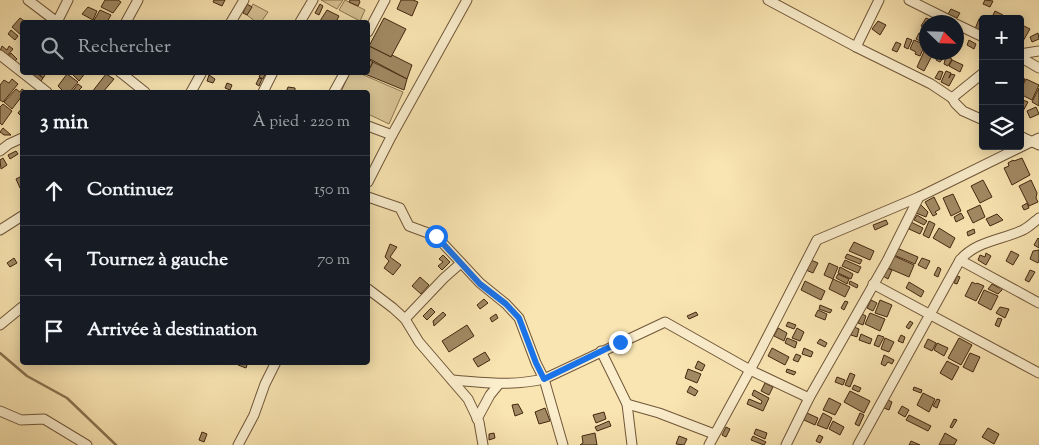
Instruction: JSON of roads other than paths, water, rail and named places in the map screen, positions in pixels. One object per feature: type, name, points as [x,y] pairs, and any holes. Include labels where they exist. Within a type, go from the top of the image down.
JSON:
[{"type":"street","points":[[28,0],[54,20]]},
{"type":"street","points":[[58,20],[68,0]]},
{"type":"street","points":[[127,20],[138,0]]},
{"type":"street","points":[[232,20],[244,0]]},
{"type":"street","points":[[301,20],[313,0]]},
{"type":"street","points":[[370,28],[385,0]]},
{"type":"street","points":[[370,178],[467,0]]},
{"type":"street","points":[[768,0],[931,84],[952,98],[955,104],[963,111],[979,118]]},
{"type":"street","points":[[856,47],[879,0]]},
{"type":"street","points":[[909,0],[939,15]]},
{"type":"street","points":[[964,28],[979,35]]},
{"type":"street","points":[[1024,54],[1039,50]]},
{"type":"street","points":[[0,55],[20,71]]},
{"type":"street","points":[[1024,58],[1039,68]]},
{"type":"street","points":[[25,75],[44,90]]},
{"type":"street","points":[[124,75],[142,90]]},
{"type":"street","points":[[191,90],[200,75]]},
{"type":"street","points":[[264,90],[272,75]]},
{"type":"street","points":[[335,90],[343,75]]},
{"type":"street","points":[[952,98],[979,76]]},
{"type":"street","points":[[370,127],[392,136]]},
{"type":"street","points":[[1024,137],[1037,142]]},
{"type":"street","points":[[0,138],[9,144]]},
{"type":"street","points":[[0,151],[20,139]]},
{"type":"street","points":[[709,445],[817,240],[919,197],[1037,142]]},
{"type":"street","points":[[786,445],[809,398],[887,261],[919,197]]},
{"type":"street","points":[[370,199],[400,208],[409,226],[436,236],[480,284],[506,304],[519,318],[544,379],[563,445]]},
{"type":"street","points":[[1,228],[20,217]]},
{"type":"street","points":[[858,445],[960,260],[966,253],[976,247],[1035,227],[1039,218]]},
{"type":"street","points":[[960,260],[1039,303]]},
{"type":"street","points":[[405,319],[461,263]]},
{"type":"street","points":[[873,284],[1039,373]]},
{"type":"street","points":[[370,291],[405,319],[418,342],[468,399],[477,419],[483,445]]},
{"type":"street","points":[[0,325],[20,309]]},
{"type":"street","points":[[452,380],[498,384],[531,382],[544,379],[665,322],[750,370],[809,398]]},
{"type":"street","points":[[601,351],[627,404],[632,445]]},
{"type":"street","points":[[238,445],[254,415],[265,384],[274,365]]},
{"type":"street","points":[[477,419],[498,384]]},
{"type":"street","points":[[627,404],[714,434]]},
{"type":"street","points":[[0,411],[21,420],[44,419],[87,445]]},
{"type":"waterway","points":[[0,353],[27,376],[67,398],[116,445]]}]
